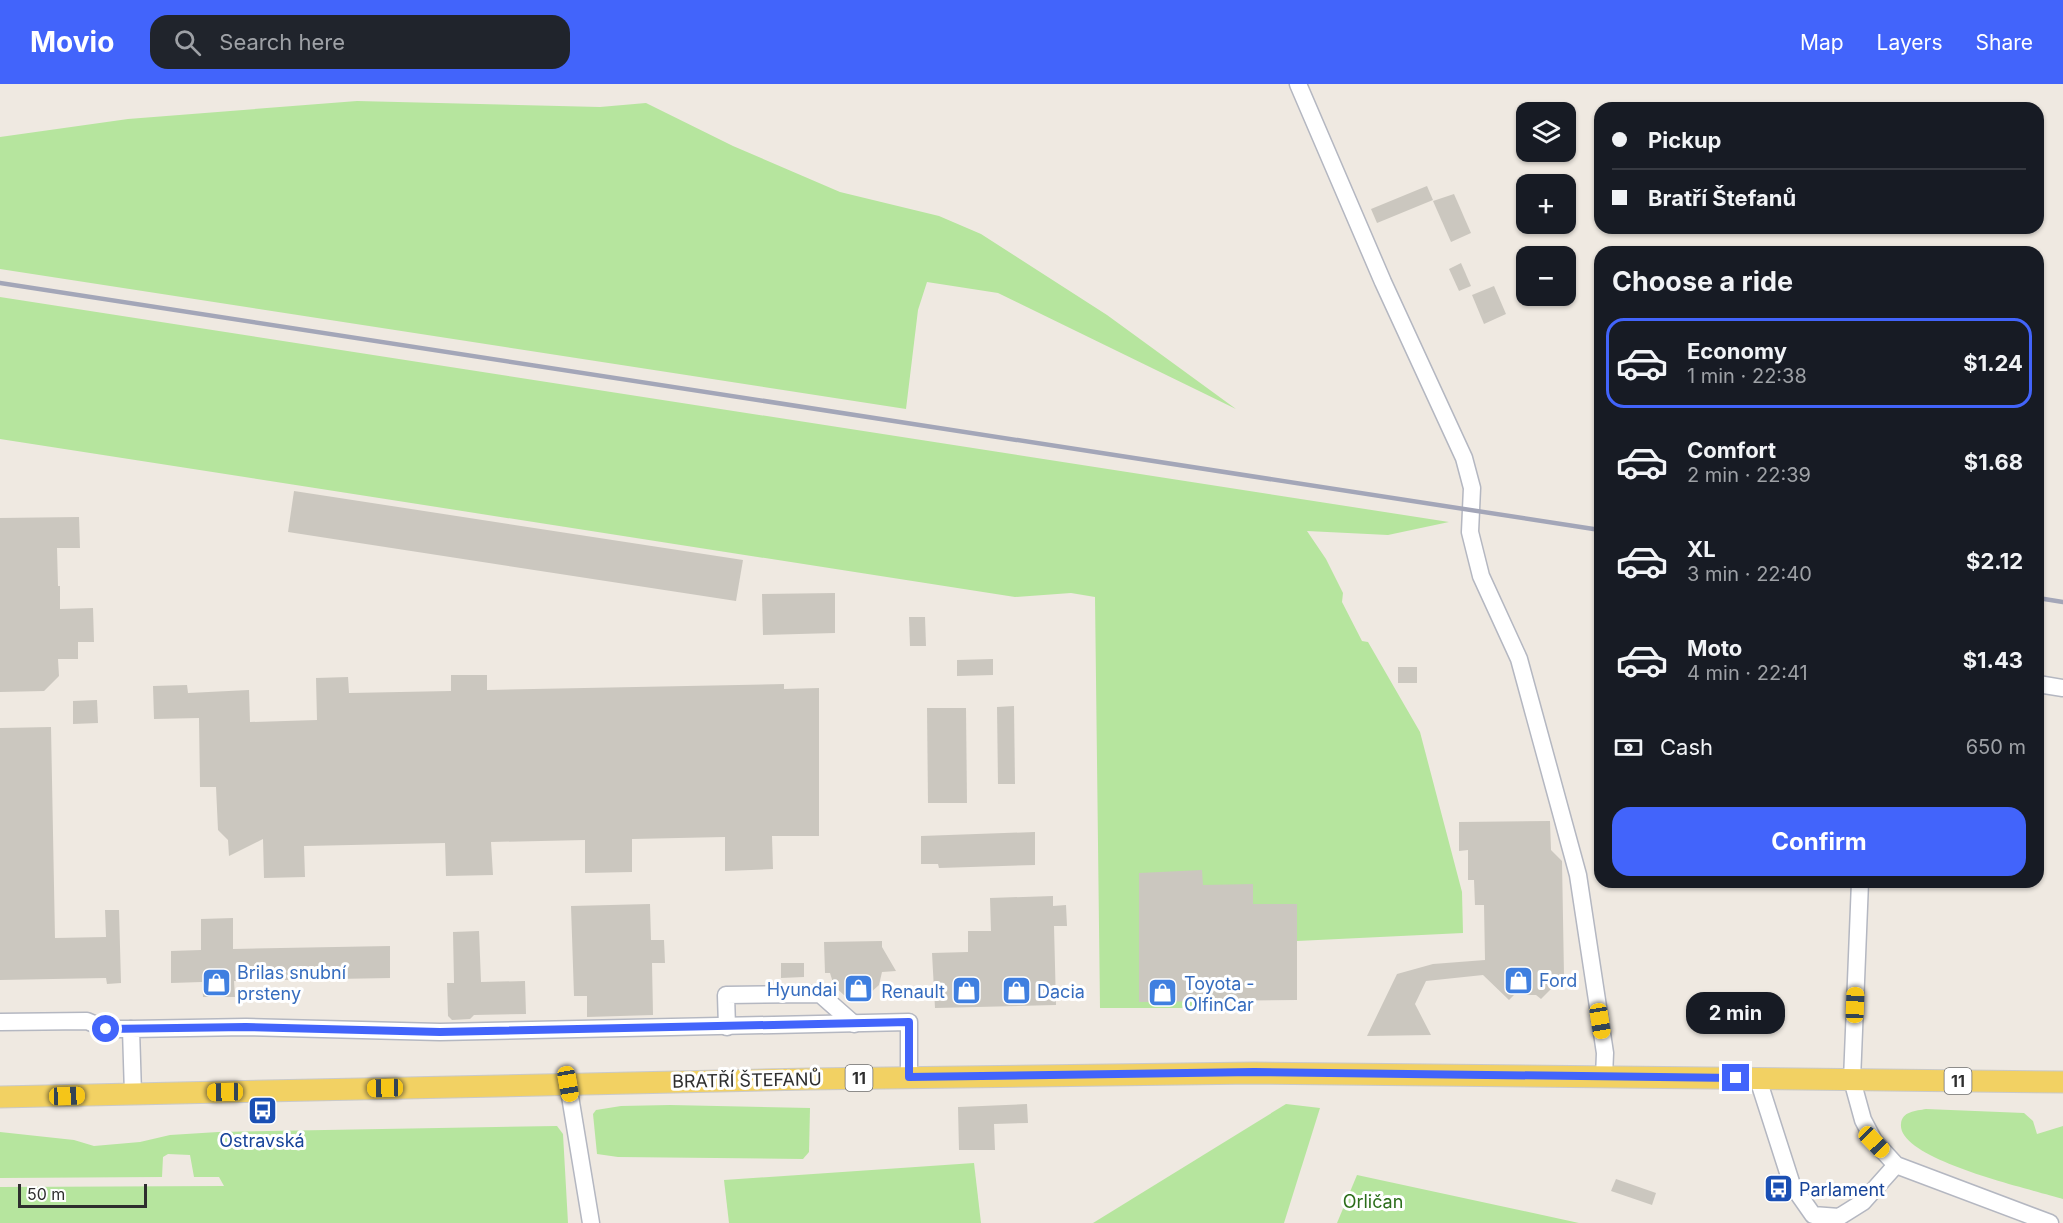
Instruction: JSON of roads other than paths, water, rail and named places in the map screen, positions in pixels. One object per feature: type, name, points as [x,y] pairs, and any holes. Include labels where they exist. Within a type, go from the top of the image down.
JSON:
[{"type":"main road","name":"BRATŘÍ ŠTEFANŮ","points":[[0,1097],[909,1077],[1254,1072],[1852,1080]]},
{"type":"main road","name":"11","points":[[1852,1080],[2063,1082]]},
{"type":"street","points":[[1298,84],[1383,282],[1464,458],[1472,488],[1470,532],[1481,576],[1519,659],[1578,875],[1605,1053],[1605,1077]]},
{"type":"street","points":[[2044,685],[2063,688]]},
{"type":"street","points":[[1860,888],[1852,1080],[1863,1120],[1874,1142],[1896,1165],[2050,1223]]},
{"type":"street","points":[[727,1027],[726,995],[820,994],[854,1024]]},
{"type":"street","points":[[0,1022],[87,1021],[106,1029],[246,1027],[440,1032],[909,1022],[909,1077]]},
{"type":"street","points":[[131,1029],[133,1094]]},
{"type":"street","points":[[1758,1079],[1792,1185],[1813,1215],[1839,1217],[1863,1202],[1896,1165]]},
{"type":"street","points":[[568,1084],[591,1223]]},
{"type":"railway","points":[[0,283],[1594,529]]},
{"type":"railway","points":[[2044,599],[2063,602]]},
{"type":"place","name":"Ford","points":[[1518,980]]},
{"type":"place","name":"Brilas snubní prsteny","points":[[216,982]]},
{"type":"place","name":"Hyundai","points":[[858,989]]},
{"type":"place","name":"Renault","points":[[966,991]]},
{"type":"place","name":"Dacia","points":[[1016,991]]},
{"type":"place","name":"Toyota - OlfinCar","points":[[1163,993]]},
{"type":"place","name":"Ostravská","points":[[262,1111]]},
{"type":"place","name":"Parlament","points":[[1778,1189]]},
{"type":"park label","name":"Orličan","points":[[1373,1201]]}]
